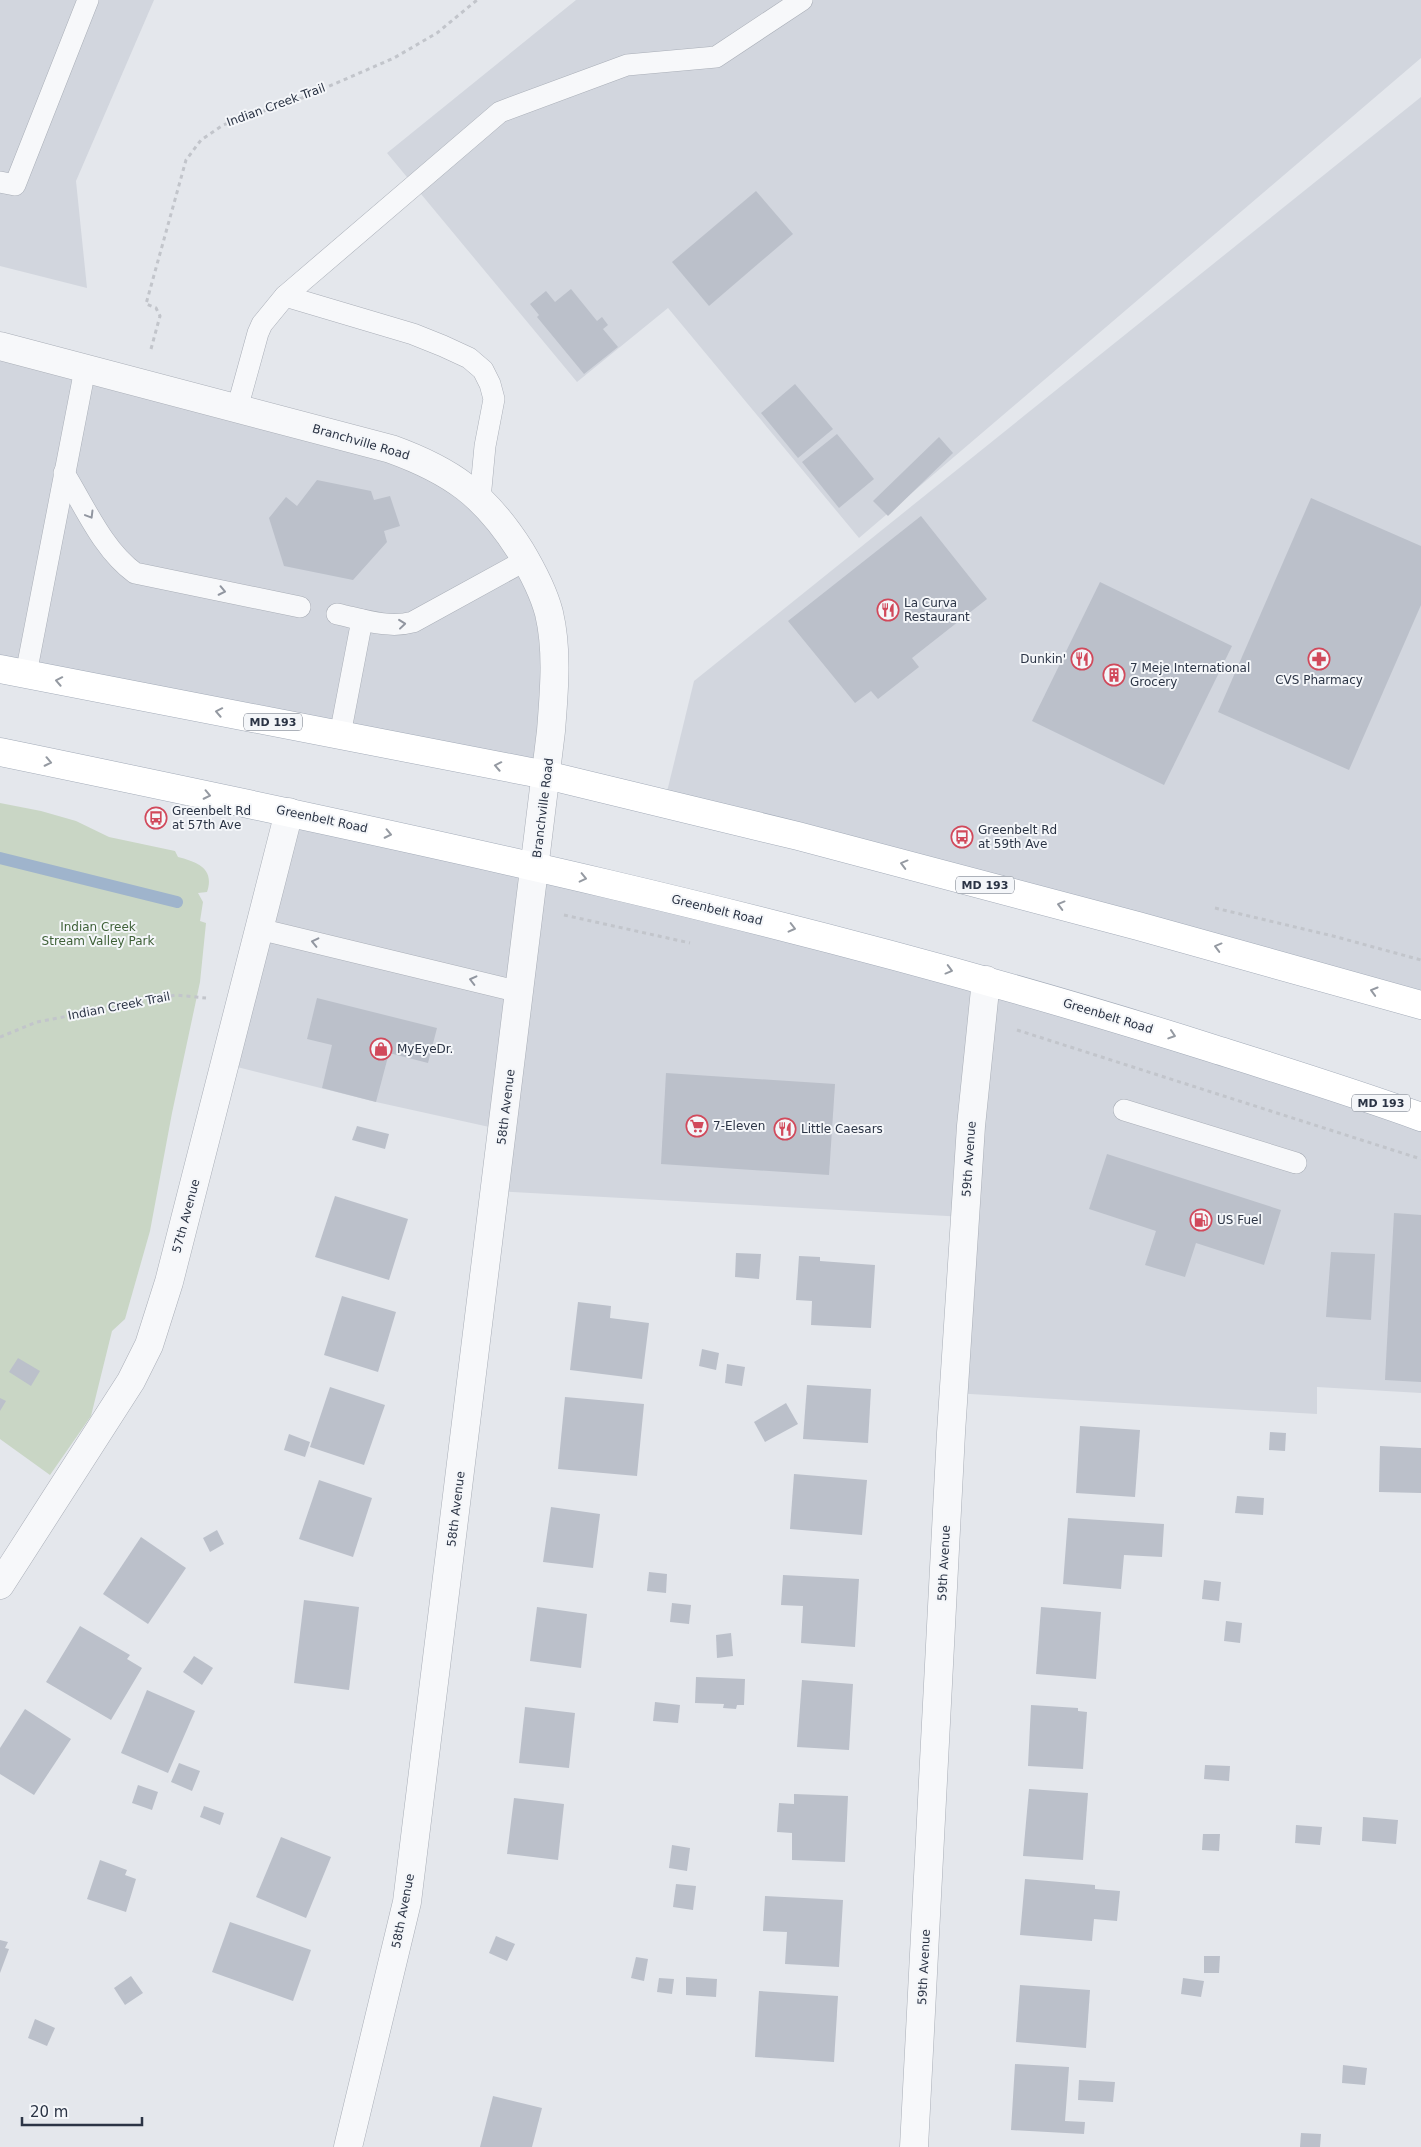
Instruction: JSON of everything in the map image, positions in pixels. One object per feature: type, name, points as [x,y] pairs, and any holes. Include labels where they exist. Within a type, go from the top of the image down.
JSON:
[{"type":"main road","name":"MD 193","points":[[13,672],[546,775],[798,836],[1130,923],[1378,991],[1421,1005]]},
{"type":"main road","name":"Greenbelt Road","points":[[0,752],[536,866],[820,935],[986,980],[1142,1026],[1318,1081],[1421,1117]]},
{"type":"street","name":"Branchville Road","points":[[0,346],[391,449],[423,460],[449,475],[480,498],[502,523],[526,560],[539,585],[549,613],[554,686],[536,866]]},
{"type":"street","name":"57th Avenue","points":[[0,1586],[131,1381],[149,1345],[169,1282],[289,812]]},
{"type":"street","name":"58th Avenue","points":[[348,2147],[407,1902],[536,866]]},
{"type":"street","name":"59th Avenue","points":[[914,2147],[951,1433],[971,1126],[986,980]]},
{"type":"lane","points":[[0,182],[15,185],[88,0]]},
{"type":"lane","points":[[237,409],[258,333],[262,324],[285,296],[500,112],[627,65],[716,57],[802,0]]},
{"type":"lane","points":[[285,296],[436,343],[469,358],[482,370],[490,384],[494,399],[485,446],[480,498]]},
{"type":"lane","points":[[13,672],[64,474],[85,369]]},
{"type":"lane","points":[[64,474],[106,543],[122,563],[135,573],[300,607]]},
{"type":"lane","points":[[337,614],[362,620],[401,625],[412,622],[526,560]]},
{"type":"lane","points":[[340,735],[362,620]]},
{"type":"lane","points":[[259,929],[520,992]]},
{"type":"lane","points":[[1124,1110],[1296,1163]]},
{"type":"path","name":"Indian Creek Trail","points":[[141,384],[160,316],[156,308],[146,304],[186,160],[201,140],[222,125],[302,98],[394,58],[437,33],[476,0]]},
{"type":"path","points":[[531,908],[697,944]]},
{"type":"path","name":"Indian Creek Trail","points":[[0,1037],[37,1022],[176,995],[198,996],[240,1007]]},
{"type":"path","points":[[981,1020],[1421,1159]]},
{"type":"shaded area","points":[[0,0],[154,0],[76,181],[87,288],[0,266]]},
{"type":"shaded area","points":[[576,0],[1421,0],[1421,58],[859,538],[668,308],[577,382],[387,153]]},
{"type":"shaded area","points":[[1421,97],[1421,1005],[664,804],[694,681]]},
{"type":"shaded area","points":[[0,346],[449,475],[539,585],[546,775],[0,669]]},
{"type":"shaded area","points":[[289,812],[536,866],[1421,1117],[1421,1393],[1317,1387],[1317,1414],[953,1393],[965,1217],[496,1191],[503,1130],[376,1102],[225,1064]]},
{"type":"green space","name":"Indian Creek Stream Valley Park","points":[[0,803],[41,811],[76,821],[109,837],[175,851],[178,857],[203,867],[209,877],[207,892],[198,893],[203,902],[200,921],[206,923],[200,982],[172,1113],[150,1231],[125,1319],[112,1331],[91,1416],[50,1475],[0,1439]]},
{"type":"building","points":[[756,191],[793,234],[709,306],[672,262]]},
{"type":"building","points":[[571,289],[597,321],[602,317],[608,325],[603,329],[618,347],[584,374],[537,317],[539,315],[530,304],[546,291],[555,302]]},
{"type":"building","points":[[795,384],[833,429],[798,458],[761,413]]},
{"type":"building","points":[[837,434],[874,479],[839,508],[802,462]]},
{"type":"building","points":[[939,437],[953,453],[888,516],[873,501]]},
{"type":"building","points":[[317,480],[371,491],[374,500],[390,496],[400,526],[384,531],[387,542],[353,580],[284,566],[269,518],[286,497],[297,506]]},
{"type":"building","name":"CVS Pharmacy","points":[[1311,498],[1421,546],[1421,605],[1349,770],[1218,712]]},
{"type":"building","name":"La Curva Restaurant","points":[[921,516],[987,599],[912,658],[919,667],[878,699],[871,691],[855,703],[788,621]]},
{"type":"building","points":[[1100,582],[1232,646],[1164,785],[1032,721]]},
{"type":"building","name":"MyEyeDr.","points":[[317,998],[437,1028],[428,1063],[389,1053],[376,1102],[322,1088],[332,1045],[307,1039]]},
{"type":"building","points":[[666,1073],[835,1084],[829,1175],[661,1164]]},
{"type":"building","points":[[357,1126],[389,1134],[385,1149],[352,1140]]},
{"type":"building","name":"US Fuel","points":[[1107,1154],[1281,1210],[1264,1265],[1196,1243],[1185,1277],[1145,1265],[1156,1231],[1089,1209]]},
{"type":"building","points":[[335,1196],[408,1219],[389,1280],[315,1257]]},
{"type":"building","points":[[1394,1213],[1421,1215],[1421,1382],[1385,1380]]},
{"type":"building","points":[[1331,1252],[1375,1254],[1371,1320],[1326,1317]]},
{"type":"building","points":[[736,1253],[761,1254],[759,1279],[735,1277]]},
{"type":"building","points":[[799,1256],[820,1257],[820,1261],[875,1265],[871,1328],[811,1325],[812,1301],[796,1300]]},
{"type":"building","points":[[342,1296],[396,1312],[378,1372],[324,1355]]},
{"type":"building","points":[[578,1302],[611,1306],[610,1318],[649,1323],[642,1379],[570,1370]]},
{"type":"building","points":[[702,1349],[719,1353],[716,1370],[699,1366]]},
{"type":"building","points":[[18,1358],[40,1371],[31,1386],[9,1372]]},
{"type":"building","points":[[727,1364],[745,1367],[742,1386],[725,1383]]},
{"type":"building","points":[[807,1385],[871,1389],[868,1443],[803,1439]]},
{"type":"building","points":[[330,1387],[385,1405],[364,1465],[310,1447]]},
{"type":"building","points":[[565,1397],[644,1404],[637,1476],[558,1469]]},
{"type":"building","points":[[0,1398],[6,1401],[0,1411]]},
{"type":"building","points":[[786,1403],[798,1424],[765,1442],[754,1422]]},
{"type":"building","points":[[1080,1426],[1140,1430],[1135,1497],[1076,1493]]},
{"type":"building","points":[[1270,1432],[1286,1433],[1285,1451],[1269,1450]]},
{"type":"building","points":[[289,1434],[310,1442],[305,1457],[284,1450]]},
{"type":"building","points":[[1380,1446],[1421,1448],[1421,1493],[1379,1492]]},
{"type":"building","points":[[794,1474],[867,1480],[862,1535],[790,1529]]},
{"type":"building","points":[[319,1480],[372,1498],[353,1557],[299,1539]]},
{"type":"building","points":[[1237,1496],[1264,1498],[1263,1515],[1235,1513]]},
{"type":"building","points":[[551,1507],[600,1514],[593,1568],[543,1562]]},
{"type":"building","points":[[1068,1518],[1164,1524],[1162,1557],[1124,1555],[1121,1589],[1063,1584]]},
{"type":"building","points":[[217,1530],[224,1544],[210,1552],[203,1538]]},
{"type":"building","points":[[141,1537],[186,1568],[148,1624],[103,1594]]},
{"type":"building","points":[[649,1572],[667,1574],[666,1593],[647,1591]]},
{"type":"building","points":[[783,1575],[859,1579],[855,1647],[801,1643],[803,1606],[781,1605]]},
{"type":"building","points":[[1204,1580],[1221,1582],[1219,1601],[1202,1599]]},
{"type":"building","points":[[304,1600],[359,1607],[349,1690],[294,1683]]},
{"type":"building","points":[[672,1603],[691,1605],[689,1624],[670,1622]]},
{"type":"building","points":[[537,1607],[587,1614],[581,1668],[530,1661]]},
{"type":"building","points":[[1041,1607],[1101,1612],[1096,1679],[1036,1674]]},
{"type":"building","points":[[1226,1621],[1242,1623],[1240,1643],[1224,1641]]},
{"type":"building","points":[[80,1626],[130,1655],[127,1659],[142,1668],[111,1720],[46,1682]]},
{"type":"building","points":[[731,1633],[733,1656],[717,1658],[716,1635]]},
{"type":"building","points":[[194,1656],[213,1668],[202,1685],[183,1672]]},
{"type":"building","points":[[696,1677],[745,1679],[744,1705],[737,1705],[736,1709],[723,1708],[724,1704],[695,1703]]},
{"type":"building","points":[[802,1680],[853,1684],[849,1750],[797,1747]]},
{"type":"building","points":[[147,1690],[195,1711],[168,1773],[121,1753]]},
{"type":"building","points":[[655,1702],[680,1705],[678,1723],[653,1721]]},
{"type":"building","points":[[1031,1705],[1078,1708],[1078,1711],[1087,1712],[1083,1769],[1028,1766]]},
{"type":"building","points":[[525,1707],[575,1713],[569,1768],[519,1763]]},
{"type":"building","points":[[25,1709],[71,1739],[34,1795],[0,1774],[0,1748]]},
{"type":"building","points":[[179,1763],[200,1771],[192,1791],[171,1782]]},
{"type":"building","points":[[1205,1765],[1230,1766],[1229,1781],[1204,1779]]},
{"type":"building","points":[[138,1785],[158,1792],[152,1810],[132,1803]]},
{"type":"building","points":[[1029,1789],[1088,1793],[1083,1860],[1023,1856]]},
{"type":"building","points":[[794,1794],[848,1796],[845,1862],[792,1860],[792,1833],[777,1832],[779,1803],[794,1804]]},
{"type":"building","points":[[514,1798],[564,1804],[558,1860],[507,1854]]},
{"type":"building","points":[[204,1806],[224,1813],[220,1825],[200,1817]]},
{"type":"building","points":[[1363,1817],[1398,1820],[1396,1844],[1362,1841]]},
{"type":"building","points":[[1296,1825],[1322,1827],[1320,1845],[1295,1843]]},
{"type":"building","points":[[1203,1834],[1220,1834],[1219,1851],[1202,1850]]},
{"type":"building","points":[[281,1837],[331,1857],[306,1918],[256,1897]]},
{"type":"building","points":[[672,1845],[690,1848],[687,1871],[669,1868]]},
{"type":"building","points":[[100,1860],[127,1870],[125,1875],[136,1879],[126,1912],[87,1899]]},
{"type":"building","points":[[1025,1879],[1095,1885],[1095,1889],[1120,1891],[1117,1921],[1094,1919],[1092,1941],[1020,1935]]},
{"type":"building","points":[[676,1884],[696,1886],[693,1910],[673,1907]]},
{"type":"building","points":[[765,1896],[843,1900],[839,1967],[785,1964],[787,1932],[763,1931]]},
{"type":"building","points":[[230,1922],[311,1950],[293,2001],[212,1972]]},
{"type":"building","points":[[496,1936],[515,1944],[507,1961],[489,1953]]},
{"type":"building","points":[[0,1940],[8,1942],[5,1948],[9,1949],[0,1973]]},
{"type":"building","points":[[1204,1956],[1220,1956],[1219,1973],[1204,1973]]},
{"type":"building","points":[[636,1957],[648,1959],[644,1981],[631,1978]]},
{"type":"building","points":[[131,1976],[143,1993],[125,2005],[114,1988]]},
{"type":"building","points":[[686,1977],[717,1979],[716,1997],[686,1995]]},
{"type":"building","points":[[659,1978],[674,1979],[672,1994],[657,1992]]},
{"type":"building","points":[[1183,1978],[1204,1981],[1201,1997],[1181,1994]]},
{"type":"building","points":[[1020,1985],[1090,1990],[1086,2048],[1016,2042]]},
{"type":"building","points":[[759,1991],[838,1996],[834,2062],[755,2057]]},
{"type":"building","points":[[35,2019],[55,2028],[47,2046],[28,2038]]},
{"type":"building","points":[[1015,2064],[1069,2067],[1065,2121],[1085,2122],[1084,2134],[1011,2130]]},
{"type":"building","points":[[1343,2065],[1367,2068],[1365,2085],[1342,2083]]},
{"type":"building","points":[[1079,2080],[1115,2082],[1113,2102],[1078,2100]]},
{"type":"building","points":[[493,2096],[542,2108],[532,2147],[480,2147]]},
{"type":"building","points":[[1301,2133],[1321,2134],[1320,2147],[1300,2147]]},
{"type":"waterway","points":[[0,858],[177,902]]},
{"type":"place","name":"La Curva Restaurant","points":[[888,610]]},
{"type":"place","name":"Dunkin'","points":[[1082,659]]},
{"type":"place","name":"CVS Pharmacy","points":[[1319,659]]},
{"type":"place","name":"7 Meje International Grocery","points":[[1114,675]]},
{"type":"place","name":"Greenbelt Rd at 57th Ave","points":[[156,818]]},
{"type":"place","name":"Greenbelt Rd at 59th Ave","points":[[962,837]]},
{"type":"place","name":"MyEyeDr.","points":[[381,1049]]},
{"type":"place","name":"7-Eleven","points":[[697,1126]]},
{"type":"place","name":"Little Caesars","points":[[785,1129]]},
{"type":"place","name":"US Fuel","points":[[1201,1220]]}]
